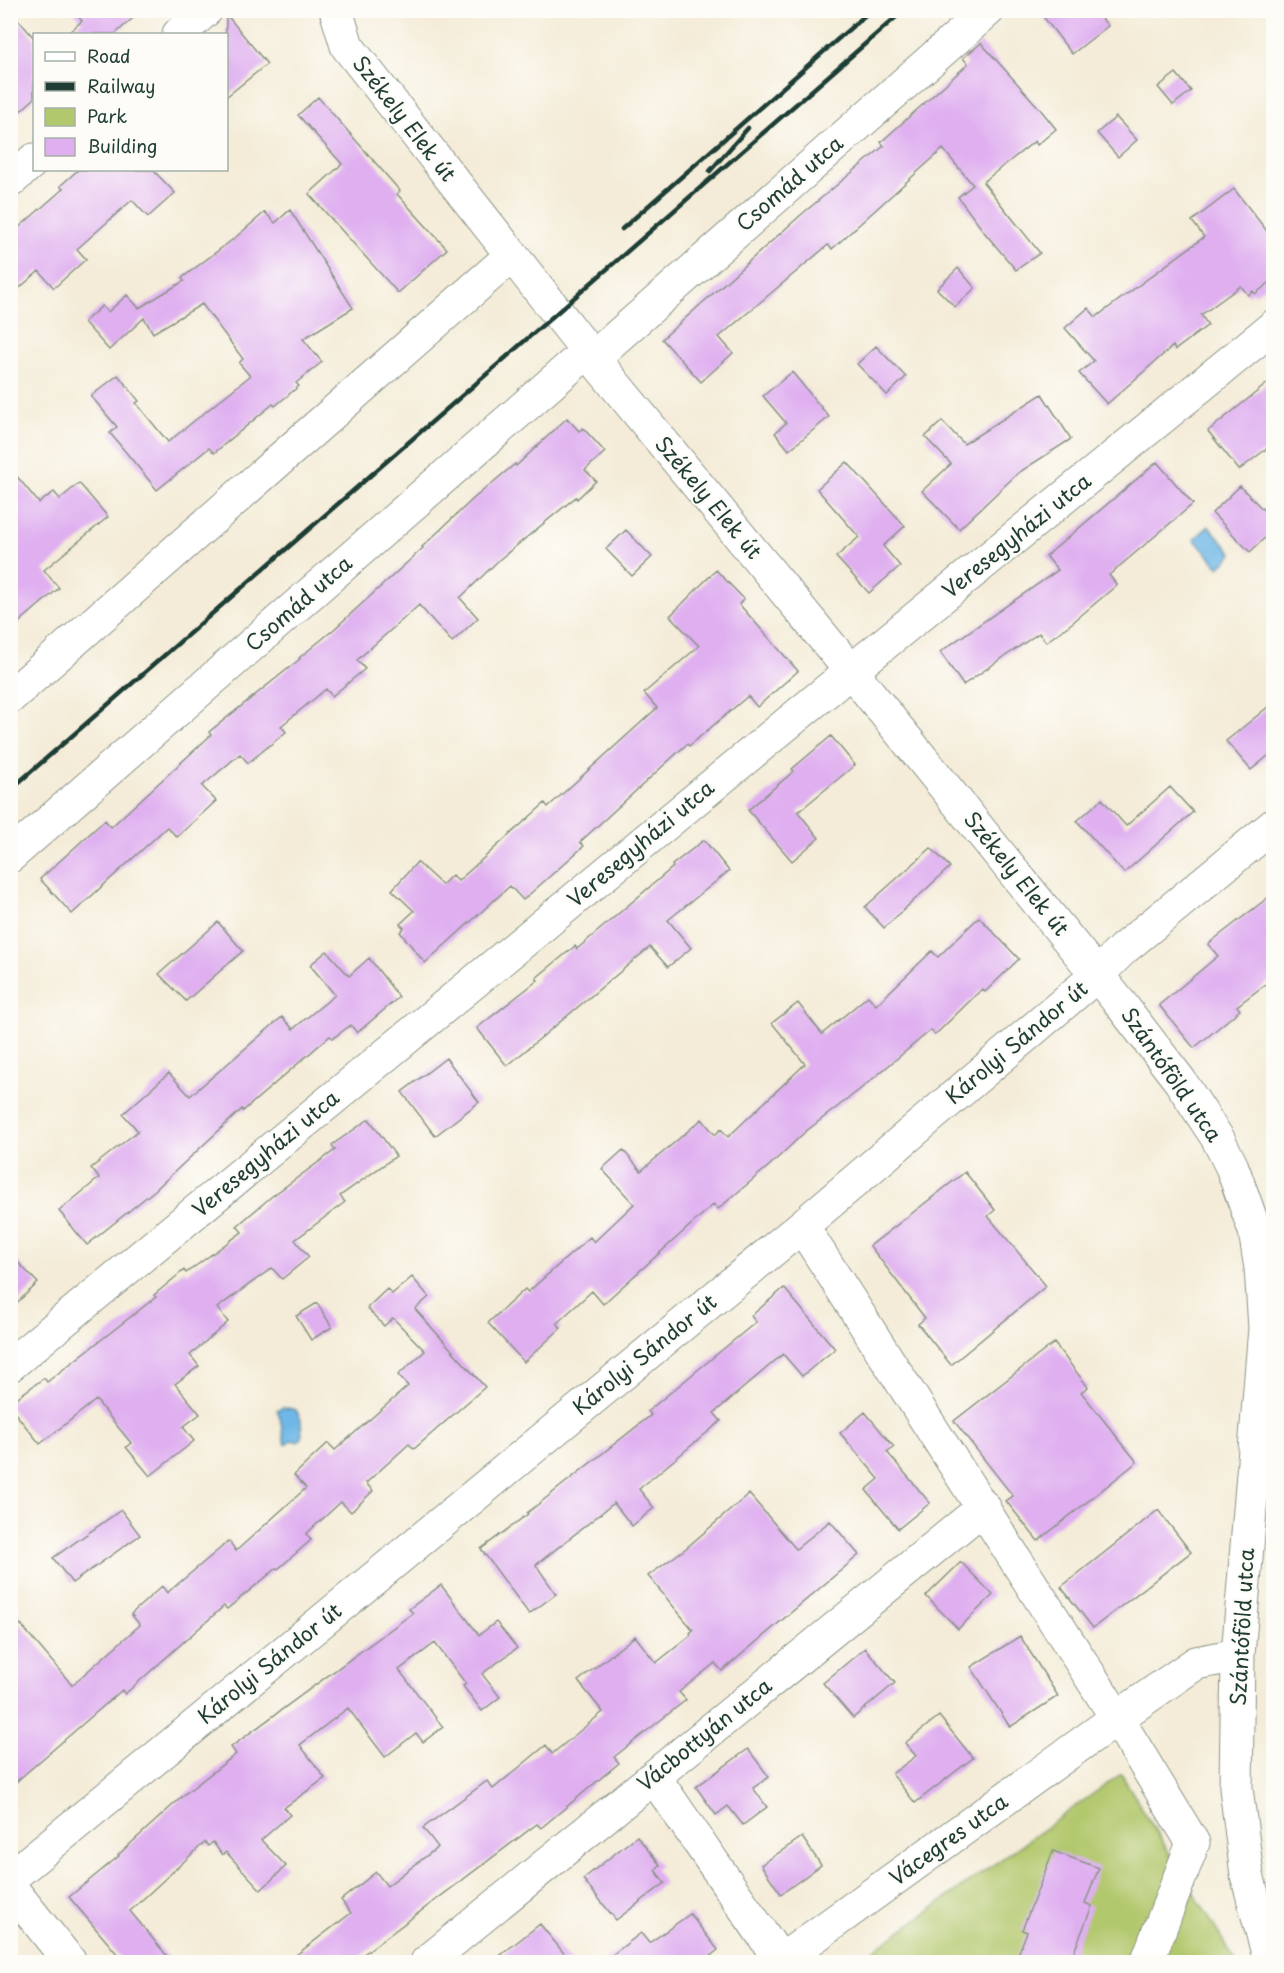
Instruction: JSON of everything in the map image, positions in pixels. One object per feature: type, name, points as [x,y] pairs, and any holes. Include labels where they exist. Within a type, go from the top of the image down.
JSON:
[{"type":"street","points":[[179,33],[206,10]]},
{"type":"street","name":"Székely Elek út","points":[[336,10],[347,46],[590,355],[851,671],[1097,975]]},
{"type":"street","name":"Csomád utca","points":[[10,856],[988,10]]},
{"type":"street","points":[[10,182],[33,161]]},
{"type":"street","points":[[10,697],[512,256]]},
{"type":"street","name":"Veresegyházi utca","points":[[10,1365],[851,671],[1274,326]]},
{"type":"street","name":"Károlyi Sándor út","points":[[10,1878],[802,1226],[1097,975],[1123,949],[1274,825]]},
{"type":"street","name":"Szántóföld utca","points":[[1097,975],[1180,1081],[1218,1139],[1232,1167],[1255,1232],[1261,1268],[1264,1328],[1238,1655],[1236,1788],[1247,1875],[1269,1957],[1273,1962]]},
{"type":"street","points":[[802,1226],[984,1507],[1193,1843],[1148,1962]]},
{"type":"street","name":"Vácbottyán utca","points":[[427,1962],[984,1507]]},
{"type":"street","name":"Vácegres utca","points":[[780,1962],[1196,1663],[1238,1655]]},
{"type":"street","points":[[654,1777],[780,1962]]},
{"type":"street","points":[[10,1887],[70,1962]]},
{"type":"green space","points":[[1121,1774],[1236,1962],[857,1962]]},
{"type":"water","points":[[1209,526],[1233,554],[1219,567],[1194,539]]},
{"type":"water","points":[[283,1407],[296,1410],[301,1420],[302,1438],[298,1442],[292,1440],[286,1444],[284,1441],[277,1410]]},
{"type":"building","points":[[10,10],[33,37],[33,100],[10,120]]},
{"type":"building","points":[[72,10],[142,10],[116,33],[68,33],[82,21]]},
{"type":"building","points":[[1038,10],[1095,10],[1108,26],[1072,54]]},
{"type":"building","points":[[226,14],[267,64],[228,95],[228,33],[226,33]]},
{"type":"building","points":[[981,43],[1056,129],[1037,145],[1035,141],[983,182],[1040,253],[1016,270],[958,197],[973,185],[943,149],[832,249],[828,245],[719,337],[733,353],[701,382],[662,339],[802,214],[884,146],[881,142],[968,64],[963,58]]},
{"type":"building","points":[[1176,73],[1191,91],[1173,105],[1158,87]]},
{"type":"building","points":[[318,97],[400,191],[397,194],[447,249],[398,293],[309,194],[342,164],[298,115]]},
{"type":"building","points":[[1116,117],[1137,140],[1118,157],[1097,133]]},
{"type":"building","points":[[77,171],[154,171],[175,193],[148,217],[132,200],[77,249],[86,259],[54,288],[39,271],[10,296],[10,235],[63,189],[60,186]]},
{"type":"building","points":[[1234,189],[1274,240],[1274,279],[1255,294],[1253,291],[1248,295],[1241,286],[1201,315],[1208,325],[1175,350],[1173,346],[1107,404],[1079,373],[1094,361],[1065,328],[1088,308],[1096,317],[1204,237],[1192,221]]},
{"type":"building","points":[[290,210],[353,308],[303,339],[322,362],[296,383],[299,386],[275,406],[273,404],[214,453],[209,448],[157,490],[110,433],[117,427],[91,396],[118,375],[139,401],[136,403],[168,442],[250,376],[239,363],[243,359],[202,304],[153,333],[144,318],[109,350],[84,322],[102,306],[108,312],[127,295],[139,308],[184,281],[182,278],[265,212],[275,223]]},
{"type":"building","points":[[958,268],[975,288],[955,307],[937,289]]},
{"type":"building","points":[[876,346],[906,377],[887,395],[857,364]]},
{"type":"building","points":[[792,372],[829,417],[789,450],[775,433],[786,423],[763,396]]},
{"type":"building","points":[[1274,378],[1274,443],[1239,470],[1208,431]]},
{"type":"building","points":[[1042,394],[1071,439],[1018,473],[959,529],[922,491],[951,464],[925,437],[942,421],[964,444]]},
{"type":"building","points":[[567,418],[579,431],[583,428],[605,452],[585,470],[596,481],[577,499],[576,497],[500,559],[460,598],[478,618],[452,642],[419,605],[357,660],[365,669],[332,696],[326,689],[281,726],[286,732],[248,763],[240,754],[202,786],[216,801],[177,837],[167,827],[72,914],[40,879],[105,820],[111,827],[211,735],[209,732],[332,631],[473,499],[515,464],[516,466]]},
{"type":"building","points":[[847,462],[905,526],[883,546],[900,566],[869,593],[836,557],[859,537],[817,489]]},
{"type":"building","points":[[1157,462],[1193,504],[1109,575],[1117,585],[1072,623],[1046,642],[1039,633],[963,685],[940,652],[1058,570],[1046,556]]},
{"type":"building","points":[[10,468],[39,503],[54,492],[60,499],[79,483],[108,517],[44,570],[59,588],[10,630]]},
{"type":"building","points":[[1240,486],[1274,521],[1274,529],[1250,552],[1212,513]]},
{"type":"building","points":[[626,530],[652,557],[632,576],[606,549]]},
{"type":"building","points":[[716,570],[744,599],[739,604],[798,671],[757,707],[748,696],[689,746],[687,744],[580,842],[584,846],[523,900],[510,886],[425,963],[400,932],[404,928],[400,924],[414,911],[392,890],[417,862],[442,885],[452,875],[458,881],[545,803],[548,807],[657,708],[644,693],[699,646],[670,616]]},
{"type":"building","points":[[1274,702],[1274,751],[1251,770],[1226,741]]},
{"type":"building","points":[[831,736],[855,765],[798,812],[819,838],[792,861],[748,810]]},
{"type":"building","points":[[1170,787],[1193,812],[1124,873],[1077,821],[1102,799],[1126,826]]},
{"type":"building","points":[[704,840],[729,871],[668,920],[691,948],[668,967],[650,947],[507,1066],[477,1028],[538,980],[536,978],[575,946],[577,949],[673,867],[672,865]]},
{"type":"building","points":[[931,848],[950,867],[884,928],[865,907]]},
{"type":"building","points":[[1274,893],[1274,978],[1237,1006],[1240,1010],[1194,1048],[1159,1005],[1218,956],[1208,944]]},
{"type":"building","points":[[979,917],[1019,959],[985,992],[982,989],[935,1035],[931,1030],[805,1132],[718,1209],[714,1204],[603,1304],[592,1291],[557,1323],[561,1328],[524,1362],[488,1323],[525,1289],[528,1292],[590,1237],[594,1242],[634,1204],[602,1169],[623,1150],[641,1171],[702,1119],[715,1135],[721,1129],[728,1137],[805,1064],[772,1023],[798,1003],[822,1034],[868,996],[876,1005],[932,951],[938,957]]},
{"type":"building","points":[[218,922],[243,951],[186,1001],[159,974]]},
{"type":"building","points":[[327,951],[349,976],[369,958],[399,997],[357,1033],[351,1025],[333,1038],[330,1036],[243,1111],[242,1109],[155,1190],[87,1245],[59,1211],[99,1178],[91,1168],[138,1131],[123,1114],[169,1073],[190,1096],[282,1017],[293,1029],[335,995],[310,965]]},
{"type":"building","points":[[446,1058],[479,1102],[435,1136],[402,1092]]},
{"type":"building","points":[[369,1119],[396,1156],[340,1196],[345,1202],[295,1240],[309,1257],[282,1279],[272,1268],[217,1308],[228,1322],[190,1355],[199,1366],[175,1384],[200,1414],[183,1427],[194,1441],[150,1476],[126,1447],[131,1443],[96,1400],[40,1444],[10,1407],[10,1403],[44,1378],[47,1382],[156,1297],[154,1295],[184,1270],[186,1273],[242,1232],[237,1226],[271,1197],[335,1150],[332,1145]]},
{"type":"building","points":[[965,1172],[995,1210],[988,1216],[1046,1286],[951,1365],[918,1324],[925,1318],[870,1246]]},
{"type":"building","points":[[10,1254],[38,1283],[10,1309]]},
{"type":"building","points":[[412,1277],[429,1297],[415,1309],[485,1387],[414,1449],[409,1444],[366,1483],[373,1491],[351,1512],[341,1502],[306,1534],[311,1540],[278,1569],[227,1609],[224,1606],[125,1694],[122,1690],[10,1787],[10,1612],[72,1685],[140,1625],[131,1614],[162,1586],[167,1593],[229,1541],[236,1551],[306,1488],[294,1475],[328,1443],[335,1450],[408,1386],[398,1375],[425,1351],[393,1318],[384,1326],[367,1308],[387,1289],[392,1294]]},
{"type":"building","points":[[784,1288],[835,1349],[802,1376],[783,1354],[714,1413],[721,1421],[639,1489],[654,1508],[632,1526],[614,1503],[536,1565],[556,1594],[529,1614],[481,1549],[651,1415],[648,1411],[756,1322],[751,1316]]},
{"type":"building","points":[[317,1303],[332,1327],[311,1340],[296,1316]]},
{"type":"building","points":[[1054,1343],[1088,1387],[1081,1392],[1137,1462],[1038,1541],[1006,1501],[1013,1496],[954,1421]]},
{"type":"building","points":[[865,1412],[894,1447],[887,1452],[930,1503],[898,1529],[866,1490],[879,1479],[840,1433]]},
{"type":"building","points":[[749,1494],[796,1549],[830,1521],[859,1555],[722,1671],[715,1663],[679,1692],[686,1700],[614,1757],[619,1763],[541,1828],[537,1824],[353,1962],[287,1962],[351,1913],[341,1900],[376,1872],[387,1886],[438,1847],[423,1828],[487,1781],[493,1789],[546,1745],[552,1754],[603,1712],[578,1681],[635,1636],[656,1663],[691,1635],[693,1630],[648,1576],[685,1549]]},
{"type":"building","points":[[121,1510],[140,1535],[72,1583],[53,1558]]},
{"type":"building","points":[[1158,1510],[1191,1552],[1093,1628],[1061,1587]]},
{"type":"building","points":[[961,1562],[993,1595],[958,1629],[926,1596]]},
{"type":"building","points":[[441,1585],[479,1635],[496,1622],[517,1648],[482,1674],[500,1697],[482,1711],[463,1686],[466,1684],[435,1643],[399,1670],[443,1727],[423,1742],[416,1733],[385,1757],[348,1708],[300,1745],[325,1778],[284,1808],[290,1815],[261,1840],[286,1866],[261,1890],[226,1852],[222,1855],[213,1842],[208,1846],[205,1842],[130,1911],[172,1962],[124,1962],[69,1897],[119,1856],[186,1793],[236,1754],[231,1747],[413,1613],[409,1609]]},
{"type":"building","points":[[1020,1636],[1058,1696],[1010,1727],[971,1667]]},
{"type":"building","points":[[865,1648],[895,1683],[853,1718],[823,1683]]},
{"type":"building","points":[[939,1716],[973,1758],[915,1803],[892,1774],[916,1756],[905,1743]]},
{"type":"building","points":[[748,1749],[769,1777],[753,1788],[767,1807],[743,1825],[728,1806],[716,1815],[696,1787]]},
{"type":"building","points":[[637,1836],[660,1865],[655,1870],[665,1883],[616,1920],[583,1879]]},
{"type":"building","points":[[802,1837],[821,1865],[781,1894],[761,1865]]},
{"type":"building","points":[[1053,1851],[1099,1868],[1085,1903],[1092,1906],[1070,1962],[1015,1962],[1027,1932],[1022,1930]]},
{"type":"building","points":[[690,1914],[718,1950],[703,1962],[603,1962],[641,1933],[649,1943]]},
{"type":"building","points":[[540,1924],[571,1962],[492,1962]]},
{"type":"railway","points":[[622,229],[871,10]]},
{"type":"railway","points":[[10,790],[904,10]]},
{"type":"railway","points":[[710,171],[748,128]]}]
